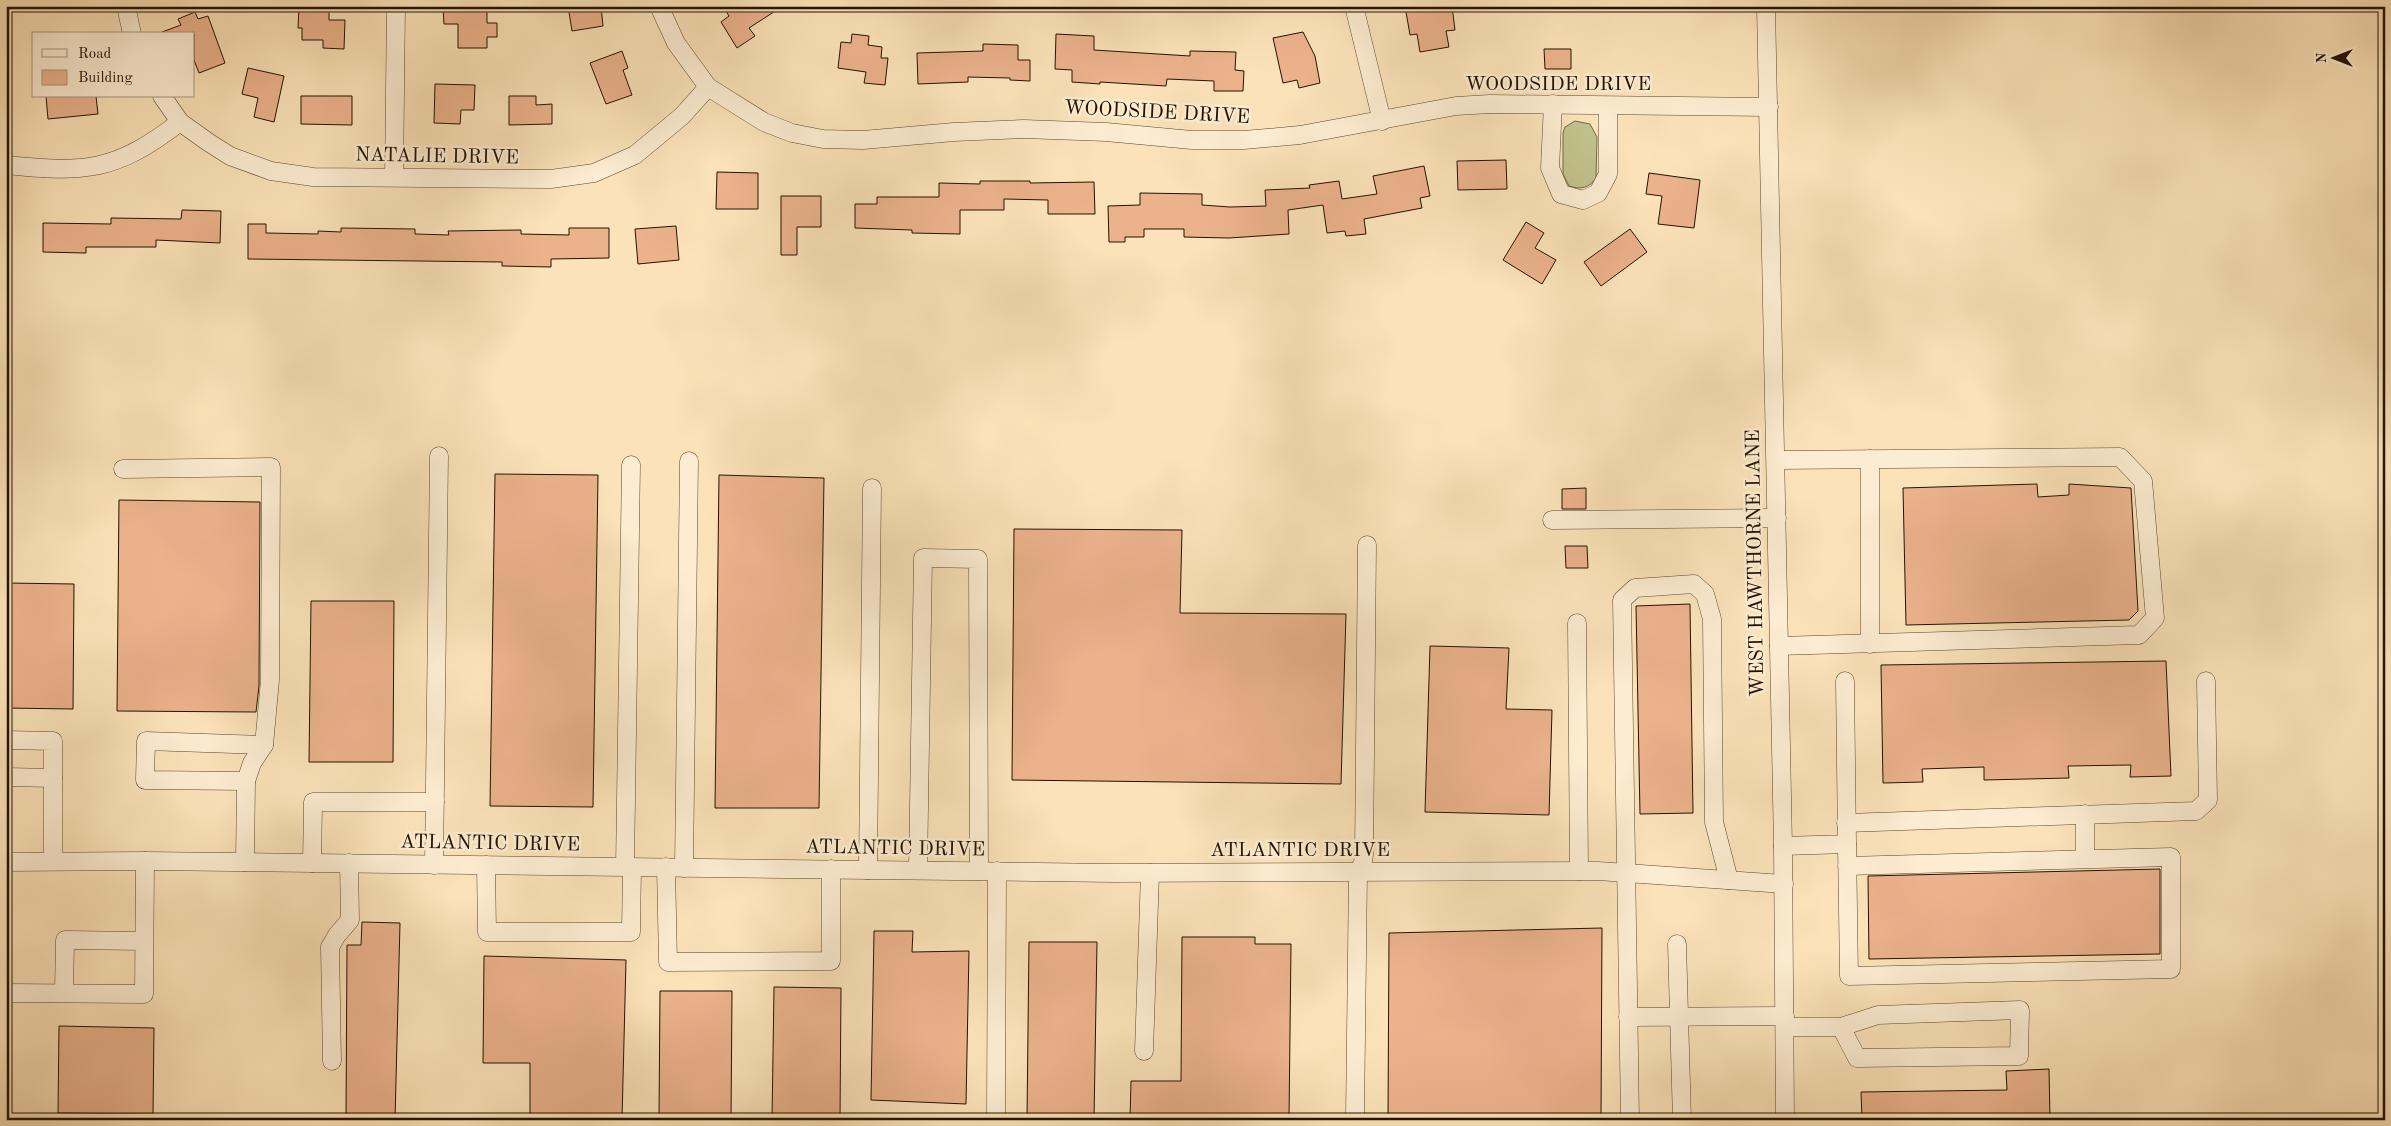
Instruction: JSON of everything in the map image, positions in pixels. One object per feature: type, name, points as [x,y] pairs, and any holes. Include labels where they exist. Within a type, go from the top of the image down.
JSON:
[{"type":"street","points":[[126,6],[132,32]]},
{"type":"street","points":[[394,177],[396,6]]},
{"type":"street","name":"WOODSIDE DRIVE","points":[[659,6],[676,42],[708,87],[764,122],[792,132],[838,141],[954,132],[1024,129],[1106,132],[1192,140],[1244,140],[1300,135],[1456,106],[1553,104],[1769,107]]},
{"type":"street","points":[[1354,6],[1382,121]]},
{"type":"street","name":"WEST HAWTHORNE LANE","points":[[1766,6],[1784,884],[1785,1120]]},
{"type":"street","name":"NATALIE DRIVE","points":[[163,98],[180,122],[230,156],[271,171],[313,176],[551,179],[594,173],[635,155],[682,116],[708,87]]},
{"type":"street","points":[[1553,104],[1550,168],[1561,194],[1583,200],[1598,193],[1608,174],[1608,106]]},
{"type":"street","points":[[6,165],[58,170],[108,164],[152,143],[180,122]]},
{"type":"street","points":[[434,865],[438,456]]},
{"type":"street","points":[[1776,460],[2120,457],[2143,481],[2155,618],[2139,636],[1779,646]]},
{"type":"street","points":[[1870,459],[1870,644]]},
{"type":"street","points":[[684,868],[689,461]]},
{"type":"street","points":[[486,865],[487,932],[631,932],[629,867],[631,465]]},
{"type":"street","points":[[123,468],[271,467],[270,680],[264,745],[252,763],[246,781],[245,862]]},
{"type":"street","points":[[868,870],[872,488]]},
{"type":"street","points":[[1552,520],[1777,518]]},
{"type":"street","points":[[1355,1118],[1358,872],[1363,863],[1364,854],[1367,546]]},
{"type":"street","points":[[918,870],[923,558],[978,559],[979,871]]},
{"type":"street","points":[[1630,1120],[1624,873],[1622,600],[1635,588],[1694,584],[1705,594],[1712,619],[1714,822],[1729,880]]},
{"type":"street","points":[[1577,623],[1579,871]]},
{"type":"street","points":[[1845,681],[1846,844],[1849,976],[2171,969],[2171,857],[1847,866]]},
{"type":"street","points":[[1846,823],[2196,810],[2208,800],[2206,681]]},
{"type":"street","points":[[6,740],[53,741],[54,861]]},
{"type":"street","points":[[246,781],[145,780],[146,741],[264,745]]},
{"type":"street","points":[[6,777],[53,778]]},
{"type":"street","points":[[312,863],[313,802],[435,802]]},
{"type":"street","points":[[2085,814],[2085,858]]},
{"type":"street","points":[[1783,846],[1846,844]]},
{"type":"street","points":[[6,993],[144,994],[145,861]]},
{"type":"street","name":"ATLANTIC DRIVE","points":[[6,862],[145,861],[1150,873],[1579,871],[1784,884]]},
{"type":"street","points":[[332,1061],[330,947],[337,935],[350,920],[349,864]]},
{"type":"street","points":[[666,867],[668,962],[831,961],[831,869]]},
{"type":"street","points":[[996,1120],[997,871]]},
{"type":"street","points":[[1144,1051],[1150,873]]},
{"type":"street","points":[[64,993],[64,940],[144,941]]},
{"type":"street","points":[[1677,944],[1682,1120]]},
{"type":"street","points":[[1628,1016],[1680,1016],[1785,1021],[1841,1027],[1878,1014],[2020,1010],[2019,1056],[1857,1058],[1841,1027]]},
{"type":"green space","points":[[1575,121],[1590,124],[1597,137],[1596,178],[1588,186],[1581,188],[1569,186],[1563,174],[1563,133],[1565,127]]},
{"type":"building","points":[[299,6],[329,6],[329,20],[345,20],[344,49],[323,48],[323,40],[302,40],[302,28],[298,28]]},
{"type":"building","points":[[443,6],[487,6],[487,23],[497,23],[497,37],[487,37],[487,48],[458,48],[458,24],[444,24]]},
{"type":"building","points":[[568,6],[601,6],[603,26],[572,31]]},
{"type":"building","points":[[723,6],[783,6],[749,28],[755,36],[737,48],[721,22],[729,16]]},
{"type":"building","points":[[1405,6],[1452,6],[1455,30],[1446,31],[1449,47],[1420,52],[1417,34],[1410,35]]},
{"type":"building","points":[[195,12],[198,19],[208,16],[225,63],[199,73],[195,63],[195,32],[162,32],[181,25],[178,19]]},
{"type":"building","points":[[1303,32],[1315,56],[1320,83],[1299,88],[1297,80],[1283,83],[1273,38]]},
{"type":"building","points":[[852,34],[869,36],[868,45],[882,47],[881,58],[888,58],[885,85],[864,83],[866,72],[838,68],[841,42],[851,43]]},
{"type":"building","points":[[1056,34],[1094,36],[1094,50],[1190,56],[1190,51],[1236,52],[1235,70],[1244,71],[1243,91],[1214,91],[1214,81],[1167,79],[1166,86],[1072,82],[1072,70],[1055,69]]},
{"type":"building","points":[[983,44],[1018,45],[1018,60],[1030,60],[1030,81],[1010,80],[1010,78],[968,77],[968,82],[918,84],[917,53],[983,51]]},
{"type":"building","points":[[1544,49],[1571,49],[1571,69],[1545,69]]},
{"type":"building","points":[[622,51],[628,68],[623,70],[632,95],[606,104],[590,63]]},
{"type":"building","points":[[248,68],[284,76],[274,122],[254,117],[258,98],[242,94]]},
{"type":"building","points":[[435,84],[475,85],[474,110],[461,110],[460,124],[434,123]]},
{"type":"building","points":[[301,96],[352,96],[352,125],[301,124]]},
{"type":"building","points":[[509,96],[536,96],[536,105],[552,104],[552,124],[509,125]]},
{"type":"building","points":[[46,98],[96,98],[98,114],[48,119]]},
{"type":"building","points":[[1506,160],[1507,189],[1458,190],[1457,161]]},
{"type":"building","points":[[1424,166],[1430,196],[1420,198],[1422,208],[1364,219],[1366,234],[1346,236],[1345,231],[1327,233],[1323,205],[1288,210],[1289,234],[1229,238],[1184,237],[1184,229],[1144,229],[1144,237],[1125,237],[1125,242],[1109,242],[1108,206],[1140,205],[1140,193],[1202,194],[1202,205],[1230,207],[1266,206],[1265,190],[1310,188],[1309,185],[1339,181],[1342,199],[1377,194],[1373,176]]},
{"type":"building","points":[[717,172],[758,173],[758,209],[716,209]]},
{"type":"building","points":[[1649,173],[1700,180],[1694,228],[1658,224],[1662,196],[1646,194]]},
{"type":"building","points":[[980,181],[1030,181],[1030,183],[1094,182],[1095,214],[1048,214],[1048,200],[1004,199],[1004,210],[960,210],[960,234],[912,233],[912,230],[855,228],[855,204],[877,204],[877,197],[939,197],[939,183],[980,184]]},
{"type":"building","points":[[781,196],[821,196],[821,227],[797,227],[797,255],[781,255]]},
{"type":"building","points":[[182,210],[221,211],[220,243],[156,240],[156,247],[86,247],[86,253],[43,252],[43,223],[111,224],[111,218],[181,219]]},
{"type":"building","points":[[1526,222],[1544,233],[1535,248],[1556,260],[1542,284],[1503,260]]},
{"type":"building","points":[[248,224],[266,224],[266,233],[318,234],[318,231],[341,232],[341,228],[415,229],[415,234],[449,235],[448,231],[521,230],[521,234],[569,235],[569,228],[609,228],[609,258],[551,259],[551,267],[502,266],[502,262],[248,259]]},
{"type":"building","points":[[676,226],[679,260],[638,264],[635,229]]},
{"type":"building","points":[[1630,229],[1647,252],[1601,286],[1584,262]]},
{"type":"building","points":[[495,474],[598,475],[593,807],[490,806]]},
{"type":"building","points":[[719,475],[824,478],[819,808],[715,808]]},
{"type":"building","points":[[2037,484],[2038,497],[2069,495],[2069,484],[2131,488],[2138,611],[2129,620],[1906,625],[1903,488]]},
{"type":"building","points":[[1586,488],[1586,509],[1562,509],[1562,489]]},
{"type":"building","points":[[119,500],[260,502],[259,686],[256,712],[117,711]]},
{"type":"building","points":[[1014,529],[1182,530],[1180,613],[1346,614],[1341,784],[1012,780]]},
{"type":"building","points":[[1565,546],[1587,546],[1588,568],[1566,568]]},
{"type":"building","points":[[6,583],[74,584],[73,709],[6,708]]},
{"type":"building","points":[[311,601],[394,601],[393,762],[309,762]]},
{"type":"building","points":[[1690,604],[1693,813],[1640,814],[1636,606]]},
{"type":"building","points":[[1430,646],[1509,648],[1506,709],[1552,710],[1549,815],[1425,812]]},
{"type":"building","points":[[2166,661],[2171,776],[2130,777],[2131,765],[2068,766],[2069,778],[1984,780],[1984,767],[1922,769],[1923,782],[1883,783],[1881,665]]},
{"type":"building","points":[[2160,869],[2160,954],[1869,959],[1868,876]]},
{"type":"building","points":[[362,922],[400,923],[395,1120],[346,1120],[347,945],[361,945]]},
{"type":"building","points":[[1602,928],[1601,1120],[1388,1120],[1389,933]]},
{"type":"building","points":[[874,931],[913,931],[912,952],[969,951],[966,1104],[871,1100]]},
{"type":"building","points":[[1182,937],[1255,937],[1255,944],[1291,944],[1289,1120],[1130,1120],[1131,1081],[1181,1081]]},
{"type":"building","points":[[1029,942],[1097,942],[1094,1120],[1027,1120]]},
{"type":"building","points":[[484,956],[626,960],[622,1120],[530,1120],[530,1063],[483,1063]]},
{"type":"building","points":[[774,987],[841,988],[840,1120],[772,1120]]},
{"type":"building","points":[[660,991],[732,991],[731,1120],[659,1120]]},
{"type":"building","points":[[59,1026],[154,1028],[153,1114],[58,1113]]},
{"type":"building","points":[[2049,1069],[2050,1120],[1862,1120],[1861,1092],[2007,1090],[2006,1071]]}]
